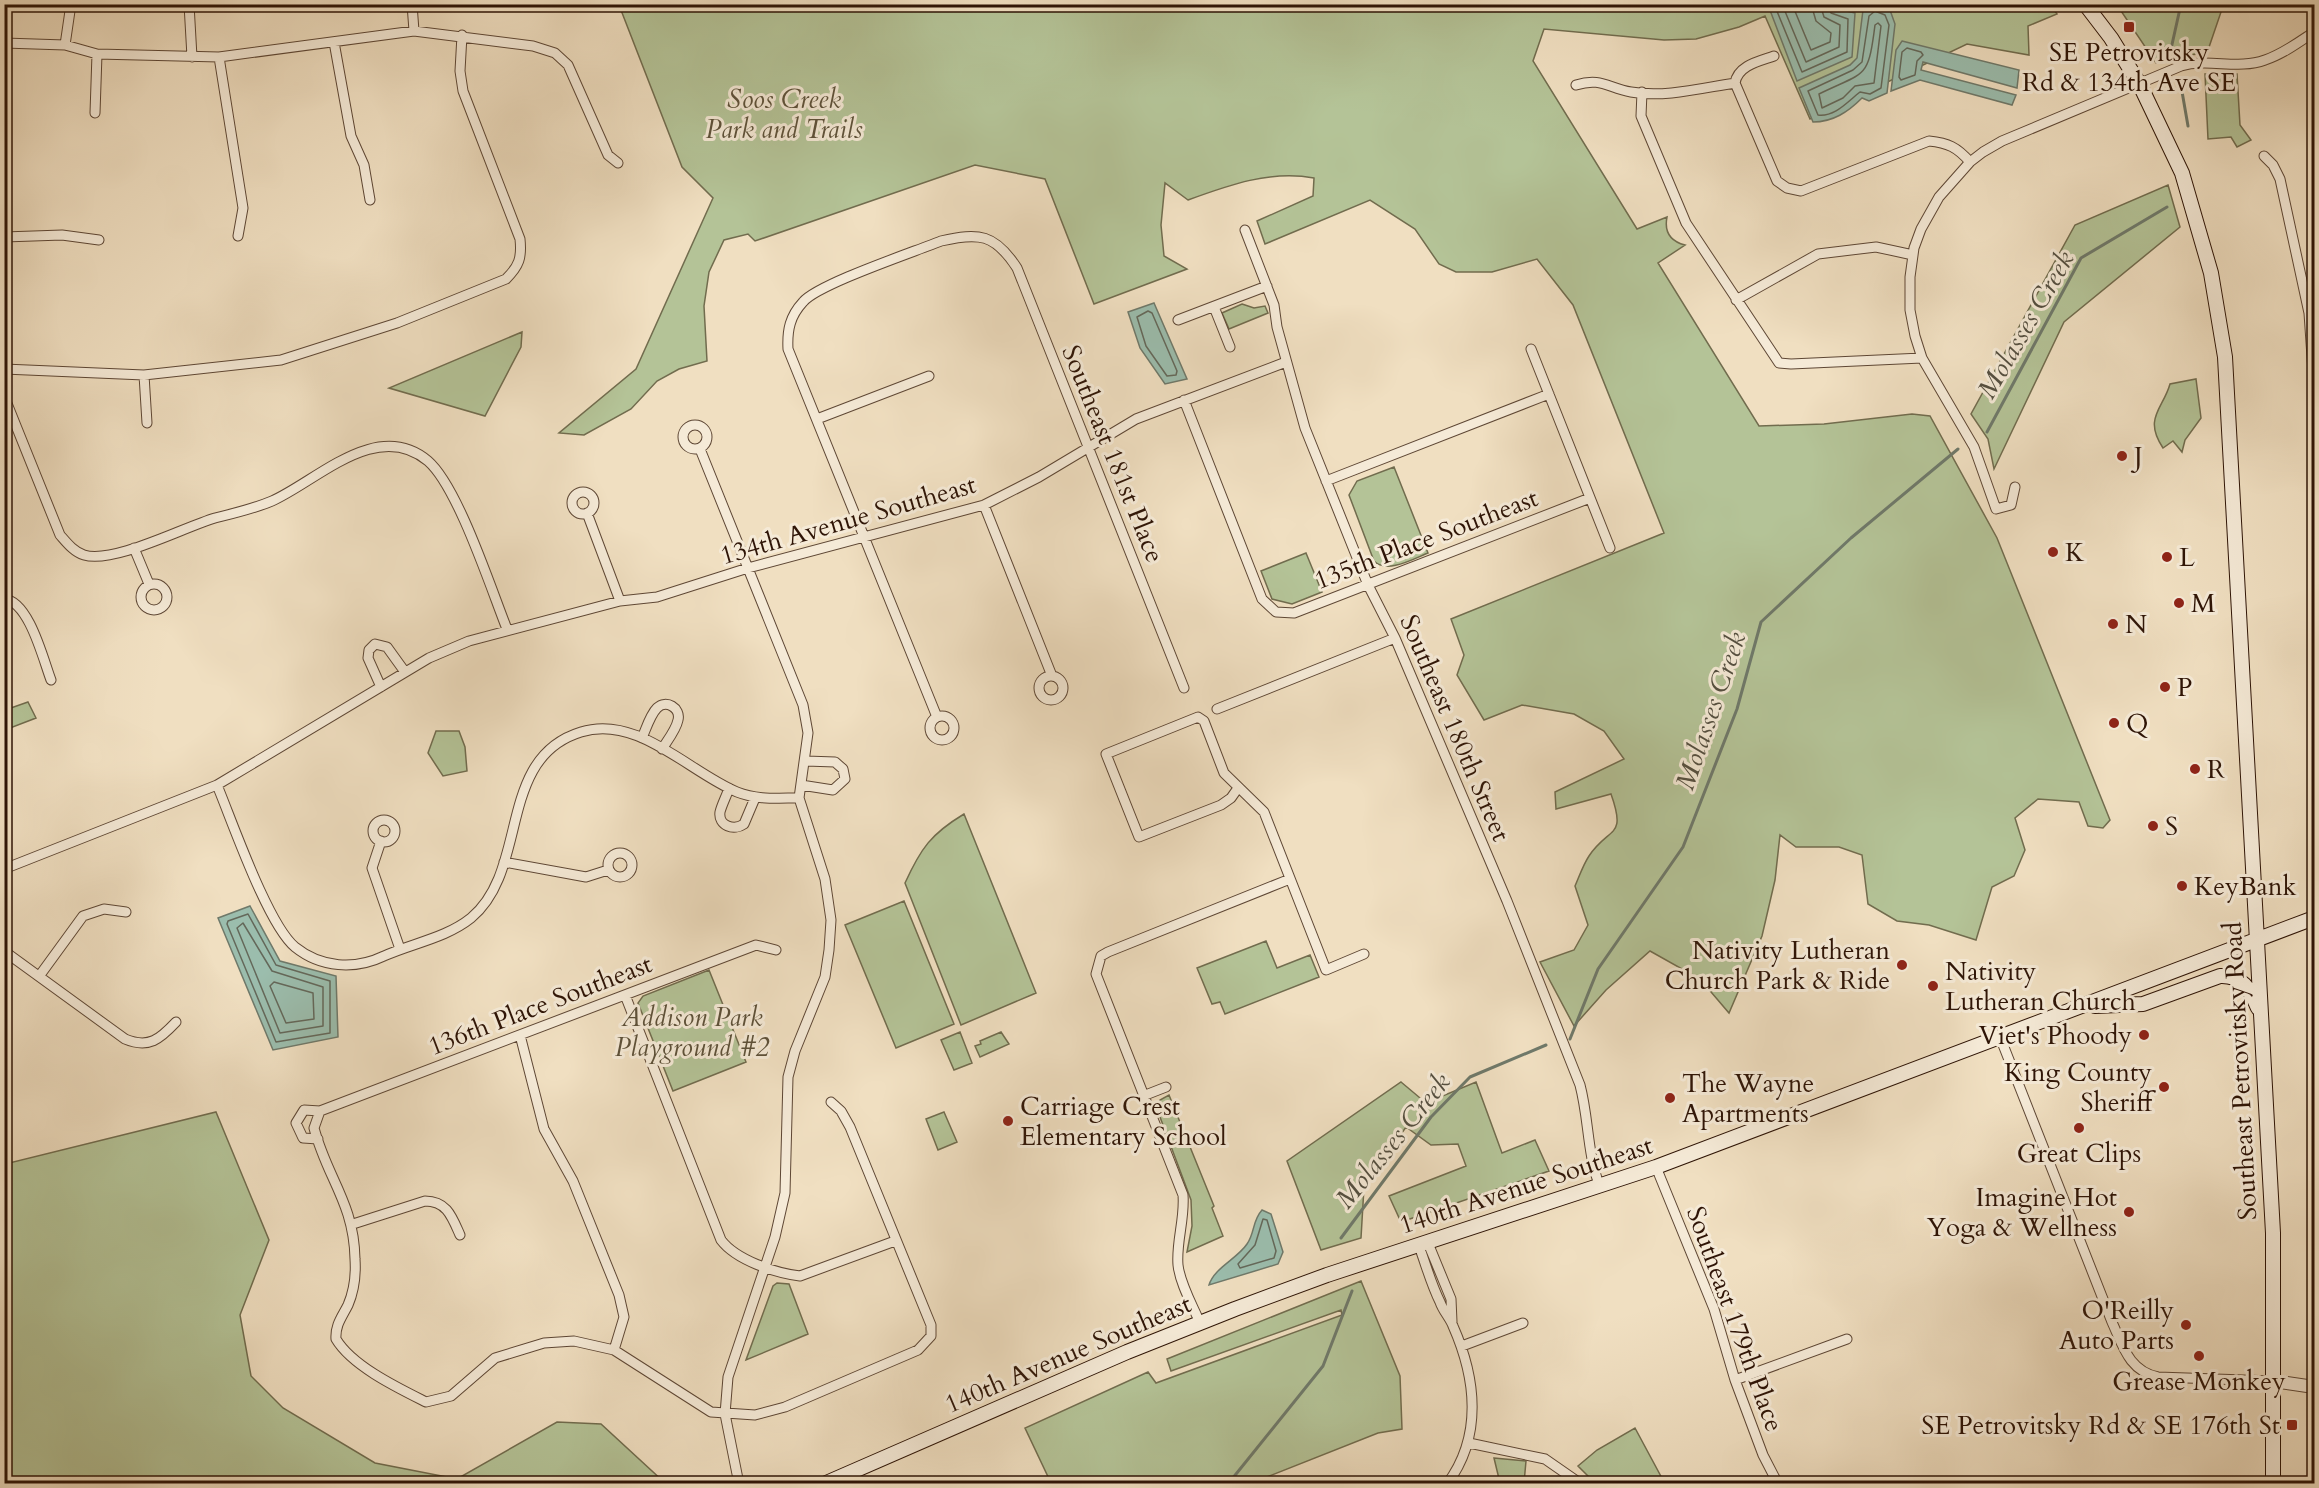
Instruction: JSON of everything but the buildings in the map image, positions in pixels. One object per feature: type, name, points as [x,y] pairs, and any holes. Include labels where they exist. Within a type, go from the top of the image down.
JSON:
[{"type":"main road","name":"Southeast Petrovitsky Road","points":[[2085,4],[2111,38],[2140,85],[2166,134],[2182,173],[2211,273],[2225,357],[2273,1233],[2273,1484]]},
{"type":"main road","name":"140th Avenue Southeast","points":[[831,1482],[1200,1323],[1327,1275],[1656,1167],[2314,918]]},
{"type":"main road","points":[[2081,1007],[2143,1004],[2228,975],[2245,984],[2260,1012]]},
{"type":"street","points":[[65,45],[70,4]]},
{"type":"street","points":[[189,4],[192,57]]},
{"type":"street","points":[[412,4],[414,31]]},
{"type":"street","points":[[4,43],[65,45],[97,54],[219,57],[414,31],[462,35],[533,46],[555,53],[568,65],[608,155],[618,163]]},
{"type":"street","points":[[2015,487],[2011,505],[1996,509],[1974,447],[1922,358],[1910,309],[1913,255],[1921,229],[1939,197],[1970,162],[2002,141],[2198,61],[2229,63],[2264,61],[2314,32]]},
{"type":"street","points":[[4,369],[144,375],[280,360],[408,318],[506,279],[518,268],[522,255],[520,239],[463,91],[460,71],[462,35]]},
{"type":"street","points":[[334,42],[351,136],[364,165],[370,200]]},
{"type":"street","points":[[95,113],[97,54]]},
{"type":"street","points":[[1774,56],[1739,72],[1735,83],[1777,181],[1787,188],[1801,191],[1929,141],[1946,142],[1958,148],[1970,162]]},
{"type":"street","points":[[219,57],[243,208],[238,236]]},
{"type":"street","points":[[1576,85],[1598,81],[1631,92],[1662,92],[1735,83]]},
{"type":"street","points":[[1642,92],[1641,116],[1686,223],[1779,363],[1922,358]]},
{"type":"street","points":[[2264,156],[2273,165],[2280,179],[2312,312],[2314,386]]},
{"type":"street","name":"Southeast 180th Street","points":[[1245,230],[1267,286],[1305,428],[1368,585],[1395,638],[1513,915],[1580,1085],[1587,1111],[1590,1162],[1599,1187]]},
{"type":"street","points":[[4,237],[62,235],[99,240]]},
{"type":"street","name":"Southeast 181st Place","points":[[817,419],[788,349],[788,333],[792,317],[804,300],[814,292],[941,241],[982,235],[995,242],[1008,254],[1017,268],[1184,688]]},
{"type":"street","points":[[1736,300],[1818,254],[1876,247],[1913,255]]},
{"type":"street","points":[[1178,320],[1267,286]]},
{"type":"street","points":[[1214,307],[1230,347]]},
{"type":"street","points":[[1531,350],[1610,548]]},
{"type":"street","name":"134th Avenue Southeast","points":[[4,869],[217,785],[429,658],[469,641],[507,629],[620,601],[657,597],[748,568],[984,505],[1136,420],[1286,362]]},
{"type":"street","points":[[144,375],[147,423]]},
{"type":"street","points":[[930,376],[817,419],[937,717]]},
{"type":"street","points":[[1326,481],[1549,394]]},
{"type":"street","points":[[4,396],[60,535],[71,548],[85,555],[102,555],[134,548],[274,500],[327,467],[372,448],[389,446],[409,448],[429,462],[446,483],[507,629]]},
{"type":"street","name":"135th Place Southeast","points":[[1184,400],[1262,599],[1276,612],[1294,613],[1590,498]]},
{"type":"street","points":[[700,448],[803,705],[808,734],[799,798],[820,861],[831,920],[825,977],[795,1051],[788,1077],[785,1193],[765,1266],[728,1377],[725,1414],[739,1484]]},
{"type":"street","points":[[984,505],[1052,676]]},
{"type":"street","points":[[587,513],[620,601]]},
{"type":"street","points":[[134,548],[149,585]]},
{"type":"street","points":[[4,599],[12,599],[23,608],[51,680]]},
{"type":"street","points":[[1217,709],[1395,638]]},
{"type":"street","points":[[381,687],[368,658],[369,650],[375,644],[387,647],[405,672]]},
{"type":"street","points":[[642,738],[656,709],[663,705],[672,706],[677,712],[678,721],[662,749]]},
{"type":"street","points":[[1238,788],[1231,798],[1221,805],[1139,837],[1106,754],[1198,717],[1204,721],[1224,773],[1238,788],[1255,800],[1264,812],[1326,969],[1364,954]]},
{"type":"street","points":[[217,785],[276,921],[293,946],[311,958],[339,966],[370,963],[400,949],[445,934],[472,918],[491,893],[504,862],[530,773],[543,753],[563,738],[606,727],[642,738],[729,788],[755,798],[799,798]]},
{"type":"street","points":[[801,785],[833,790],[845,779],[843,769],[835,762],[806,761]]},
{"type":"street","points":[[729,788],[720,812],[721,820],[728,826],[736,828],[744,824],[755,798]]},
{"type":"street","points":[[381,841],[372,868],[400,949]]},
{"type":"street","points":[[504,862],[586,878],[608,870]]},
{"type":"street","points":[[1200,1323],[1178,1267],[1178,1250],[1184,1219],[1183,1195],[1097,984],[1096,974],[1099,962],[1108,952],[1290,879]]},
{"type":"street","points":[[40,975],[83,916],[104,909],[126,912]]},
{"type":"street","name":"136th Place Southeast","points":[[318,1139],[303,1138],[296,1129],[297,1120],[304,1110],[320,1111],[756,945],[776,950]]},
{"type":"street","points":[[4,951],[125,1039],[137,1044],[151,1044],[176,1022]]},
{"type":"street","points":[[625,995],[721,1240],[728,1250],[765,1266],[800,1276],[896,1241]]},
{"type":"street","points":[[520,1035],[544,1129],[573,1180],[619,1295],[624,1317],[614,1350]]},
{"type":"street","points":[[2000,1037],[2128,1358],[2139,1370],[2158,1377],[2273,1381],[2314,1387]]},
{"type":"street","points":[[1143,1096],[1166,1087]]},
{"type":"street","points":[[320,1111],[315,1123],[318,1139],[353,1224],[355,1260],[353,1288],[338,1323],[336,1339],[346,1353],[397,1388],[426,1402],[452,1396],[495,1358],[544,1343],[574,1341],[614,1350],[642,1365],[697,1405],[711,1412],[755,1415],[785,1407],[918,1350],[931,1336],[931,1325],[850,1127],[842,1111],[831,1102]]},
{"type":"street","name":"Southeast 179th Place","points":[[1656,1167],[1714,1310],[1735,1380],[1763,1455],[1778,1484]]},
{"type":"street","points":[[353,1224],[425,1200],[437,1201],[447,1209],[460,1235]]},
{"type":"street","points":[[1424,1245],[1440,1303],[1462,1346],[1471,1382],[1474,1410],[1469,1443],[1447,1484]]},
{"type":"street","points":[[1462,1346],[1523,1323]]},
{"type":"street","points":[[1735,1380],[1847,1339]]},
{"type":"street","points":[[1469,1443],[1545,1459],[1568,1472],[1581,1484]]},
{"type":"green space","name":"Soos Creek Park and Trails","points":[[619,5],[2050,5],[2057,14],[2028,26],[2029,55],[1967,44],[1810,119],[1765,16],[1739,27],[1696,39],[1664,40],[1544,29],[1533,61],[1637,229],[1667,217],[1666,227],[1669,235],[1675,241],[1685,245],[1658,263],[1759,426],[1824,424],[1912,414],[1930,416],[1997,538],[2110,820],[2103,828],[2088,826],[2079,802],[2038,799],[2015,818],[2025,850],[2014,876],[1992,887],[1976,940],[1929,925],[1897,921],[1868,904],[1862,855],[1839,847],[1796,847],[1780,835],[1775,880],[1762,936],[1729,1013],[1700,979],[1650,951],[1606,990],[1574,1026],[1540,962],[1574,950],[1588,925],[1575,886],[1589,856],[1613,831],[1617,818],[1611,794],[1556,809],[1555,792],[1624,759],[1604,731],[1574,714],[1522,705],[1484,720],[1457,675],[1464,655],[1451,619],[1664,533],[1573,305],[1537,259],[1492,272],[1456,272],[1439,264],[1415,229],[1370,200],[1265,244],[1257,221],[1313,196],[1314,178],[1266,177],[1234,184],[1188,200],[1165,183],[1161,225],[1164,256],[1187,269],[1094,304],[1045,179],[975,165],[755,241],[748,234],[724,240],[709,272],[704,306],[707,361],[679,369],[657,381],[631,409],[584,435],[559,433],[636,369],[713,198],[682,167]]},
{"type":"green space","points":[[2117,5],[2231,5],[2222,9],[2207,53],[2180,56],[2156,63]]},
{"type":"green space","points":[[2205,74],[2237,74],[2240,125],[2251,140],[2237,147],[2231,137],[2208,139]]},
{"type":"green space","points":[[2168,185],[2180,227],[2064,322],[1994,469],[1988,439],[1971,414],[2075,225]]},
{"type":"green space","points":[[1242,304],[1254,308],[1265,306],[1268,313],[1229,329],[1222,313]]},
{"type":"green space","points":[[522,332],[521,347],[485,416],[389,388]]},
{"type":"green space","points":[[2196,379],[2201,418],[2185,440],[2182,452],[2173,441],[2163,448],[2157,438],[2155,421],[2170,384]]},
{"type":"green space","points":[[1394,467],[1428,553],[1400,564],[1386,566],[1374,561],[1349,495],[1357,481]]},
{"type":"green space","points":[[1306,553],[1322,592],[1292,604],[1272,599],[1261,571]]},
{"type":"green space","points":[[28,702],[36,718],[5,730],[5,710]]},
{"type":"green space","points":[[436,731],[459,731],[465,747],[467,771],[443,776],[428,753]]},
{"type":"green space","points":[[964,814],[1036,993],[961,1025],[905,883],[916,860],[928,843],[943,828]]},
{"type":"green space","points":[[904,901],[954,1024],[896,1048],[845,925]]},
{"type":"green space","points":[[1266,941],[1277,968],[1310,955],[1319,977],[1225,1014],[1220,1002],[1212,1004],[1197,968]]},
{"type":"green space","name":"Addison Park Playground #2","points":[[709,970],[746,1062],[673,1091],[638,1003],[643,996]]},
{"type":"green space","points":[[960,1032],[972,1063],[954,1070],[941,1040]]},
{"type":"green space","points":[[1001,1032],[1009,1044],[980,1057],[975,1046],[981,1044],[980,1041]]},
{"type":"green space","points":[[1401,1082],[1426,1103],[1476,1082],[1502,1153],[1535,1140],[1549,1171],[1401,1222],[1389,1196],[1466,1166],[1458,1144],[1431,1145],[1406,1127],[1364,1187],[1361,1238],[1321,1250],[1287,1161]]},
{"type":"green space","points":[[1169,1095],[1214,1206],[1212,1208],[1223,1236],[1187,1252],[1192,1226],[1191,1200],[1157,1109],[1160,1100]]},
{"type":"green space","points":[[216,1112],[269,1240],[240,1315],[251,1376],[283,1408],[375,1463],[457,1479],[557,1422],[601,1424],[665,1483],[5,1483],[5,1164]]},
{"type":"green space","points":[[944,1112],[957,1142],[938,1150],[926,1119]]},
{"type":"green space","points":[[1361,1281],[1400,1376],[1402,1429],[1378,1433],[1267,1477],[1262,1483],[1051,1483],[1025,1428],[1148,1372],[1156,1383],[1342,1315],[1341,1310],[1171,1371],[1167,1359]]},
{"type":"green space","points":[[777,1283],[789,1284],[808,1334],[746,1360],[773,1286]]},
{"type":"green space","points":[[1635,1428],[1664,1482],[1595,1483],[1578,1466],[1597,1450]]},
{"type":"green space","points":[[1494,1458],[1526,1461],[1524,1483],[1500,1483]]},
{"type":"water","points":[[1768,5],[1832,5],[1834,8],[1855,13],[1852,57],[1797,81]]},
{"type":"water","points":[[1877,5],[1890,10],[1895,24],[1887,93],[1869,101],[1862,98],[1840,115],[1813,122],[1799,88],[1850,65],[1857,58],[1863,10]]},
{"type":"water","points":[[1902,41],[2019,70],[2017,88],[1923,62],[1921,70],[2016,95],[2012,105],[1920,80],[1891,91],[1896,50]]},
{"type":"water","points":[[1154,303],[1187,379],[1165,384],[1140,348],[1128,312]]},
{"type":"water","points":[[250,906],[280,961],[336,976],[338,1037],[273,1050],[218,918]]},
{"type":"water","points":[[1262,1210],[1271,1214],[1283,1252],[1278,1264],[1209,1285],[1216,1274],[1247,1244]]},
{"type":"waterway","name":"Molasses Creek","points":[[2171,49],[2181,4]]},
{"type":"waterway","name":"Molasses Creek","points":[[2180,80],[2188,126]]},
{"type":"waterway","name":"Molasses Creek","points":[[1987,432],[2081,258],[2167,207]]},
{"type":"waterway","name":"Molasses Creek","points":[[1570,1039],[1598,969],[1683,847],[1737,709],[1761,622],[1851,538],[1958,449]]},
{"type":"waterway","name":"Molasses Creek","points":[[1341,1238],[1431,1117],[1470,1077],[1546,1045]]},
{"type":"waterway","name":"Molasses Creek","points":[[1228,1484],[1323,1366],[1352,1291]]},
{"type":"place","name":"SE Petrovitsky Rd & 134th Ave SE","points":[[2129,27]]},
{"type":"place","name":"J","points":[[2122,456]]},
{"type":"place","name":"K","points":[[2053,552]]},
{"type":"place","name":"L","points":[[2167,557]]},
{"type":"place","name":"M","points":[[2179,603]]},
{"type":"place","name":"N","points":[[2113,624]]},
{"type":"place","name":"P","points":[[2165,687]]},
{"type":"place","name":"Q","points":[[2114,723]]},
{"type":"place","name":"R","points":[[2195,769]]},
{"type":"place","name":"S","points":[[2153,826]]},
{"type":"place","name":"KeyBank","points":[[2182,886]]},
{"type":"place","name":"Nativity Lutheran Church Park & Ride","points":[[1902,965]]},
{"type":"place","name":"Nativity Lutheran Church","points":[[1933,986]]},
{"type":"place","name":"Viet's Phoody","points":[[2144,1035]]},
{"type":"place","name":"King County Sheriff","points":[[2164,1087]]},
{"type":"place","name":"The Wayne Apartments","points":[[1670,1098]]},
{"type":"place","name":"Carriage Crest Elementary School","points":[[1008,1121]]},
{"type":"place","name":"Great Clips","points":[[2079,1128]]},
{"type":"place","name":"Imagine Hot Yoga & Wellness","points":[[2129,1212]]},
{"type":"place","name":"O'Reilly Auto Parts","points":[[2186,1325]]},
{"type":"place","name":"Grease Monkey","points":[[2199,1356]]},
{"type":"place","name":"SE Petrovitsky Rd & SE 176th St","points":[[2292,1425]]}]
